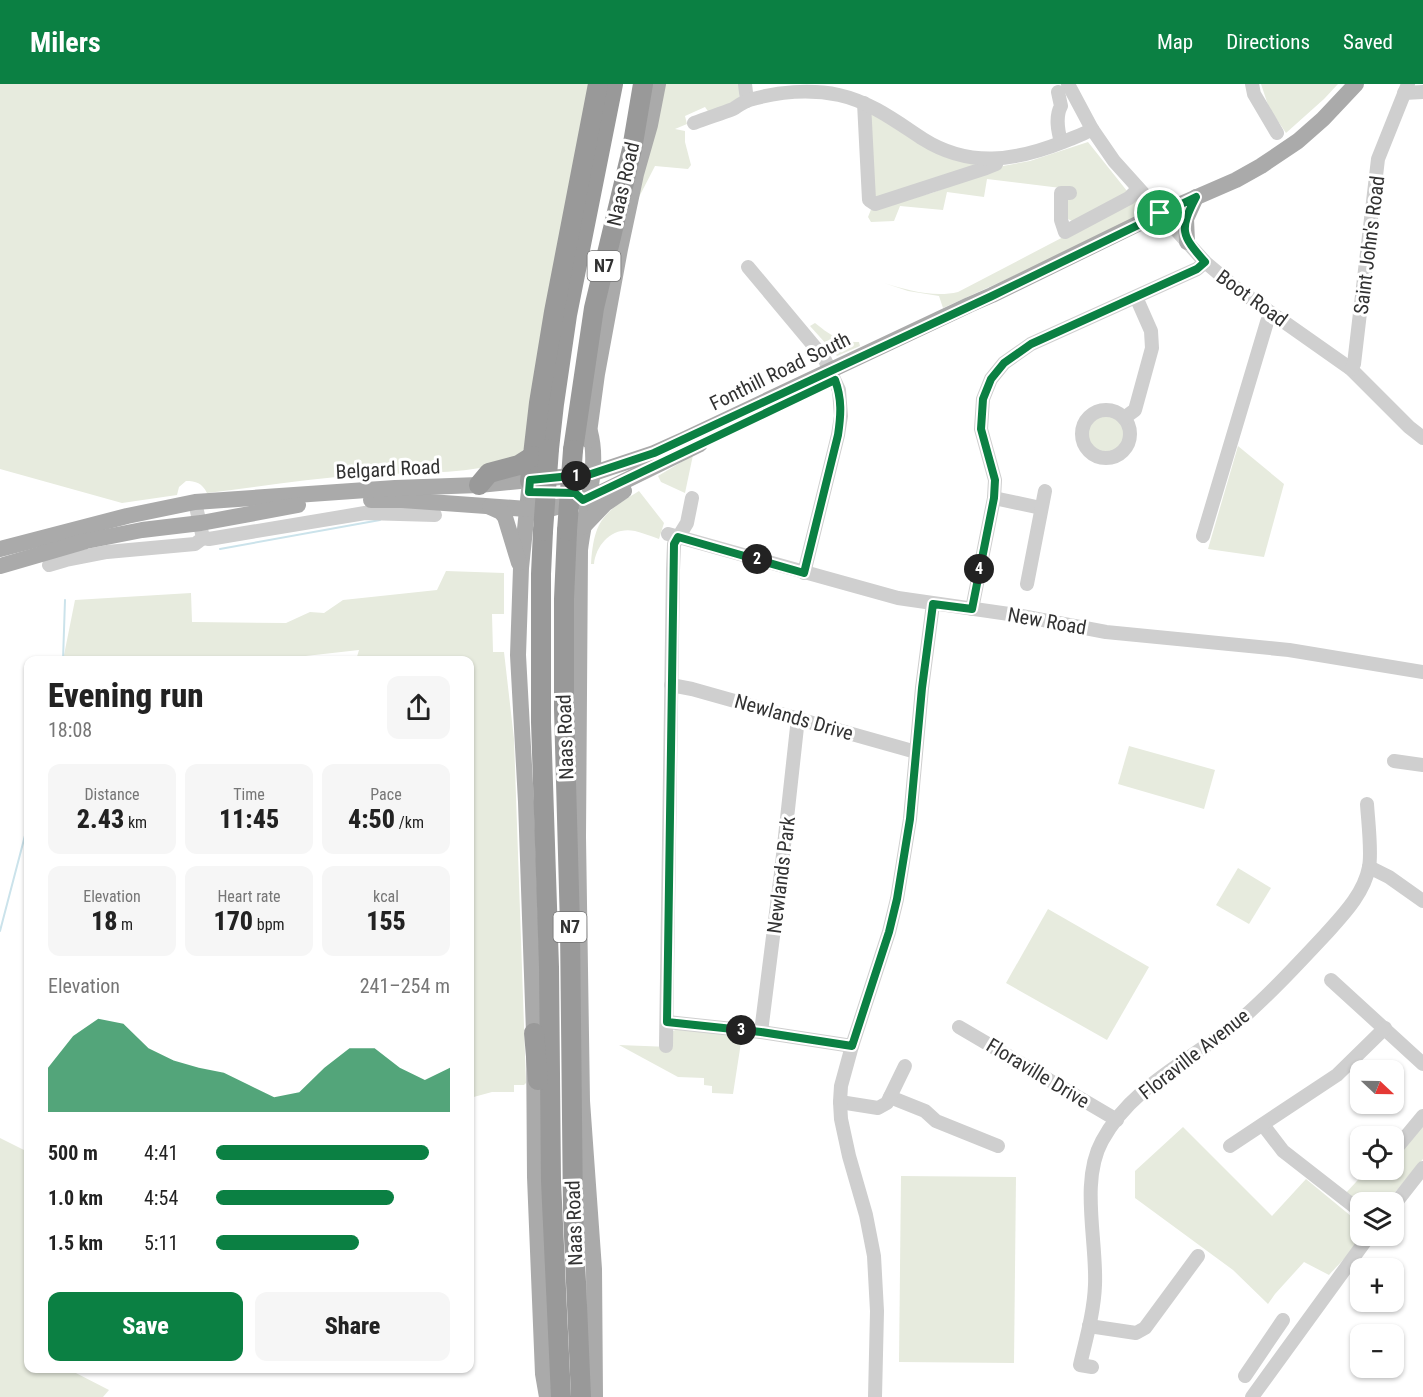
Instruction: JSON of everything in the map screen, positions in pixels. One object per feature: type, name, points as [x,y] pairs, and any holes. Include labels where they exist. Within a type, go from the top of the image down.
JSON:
[{"type":"highway","points":[[529,494],[541,453],[539,403],[554,312],[598,84]]},
{"type":"highway","name":"Naas Road","points":[[561,1397],[551,1181],[549,968],[540,632],[543,531],[541,453],[554,404],[567,315],[613,84]]},
{"type":"highway","name":"Naas Road","points":[[581,1397],[573,1213],[564,599],[580,510],[594,308],[632,149],[642,84]]},
{"type":"highway","points":[[636,174],[652,84]]},
{"type":"highway","points":[[479,485],[489,473],[519,465],[541,453]]},
{"type":"highway","points":[[534,1033],[551,1181]]},
{"type":"highway","name":"N7","points":[[579,1323],[583,1208],[582,1101]]},
{"type":"main road","points":[[658,84],[650,126],[636,174],[607,317],[590,432],[587,474],[580,510],[605,504],[663,463]]},
{"type":"main road","name":"Fonthill Road South","points":[[587,474],[616,466],[683,440],[833,375],[970,311],[992,296],[1160,213],[1236,180],[1286,149],[1323,119],[1356,84]]},
{"type":"main road","points":[[1187,242],[1186,219],[1196,197]]},
{"type":"main road","name":"Fonthill Road South","points":[[580,510],[663,463],[833,375]]},
{"type":"main road","points":[[583,451],[593,442],[590,432]]},
{"type":"main road","points":[[583,451],[603,463],[616,466]]},
{"type":"main road","points":[[583,451],[587,474]]},
{"type":"main road","name":"Belgard Road","points":[[0,566],[86,541],[142,530],[202,531],[274,508],[356,500],[486,505],[529,494],[587,474]]},
{"type":"main road","name":"Belgard Road","points":[[0,549],[127,516],[195,502],[479,485],[529,494],[553,508],[580,510]]},
{"type":"main road","points":[[412,488],[483,495],[529,494],[521,568],[518,655],[534,1033],[535,1177],[543,1374],[547,1397]]},
{"type":"main road","name":"Belgard Road","points":[[195,502],[214,511],[262,506],[274,508]]},
{"type":"main road","points":[[486,505],[501,512],[505,517],[521,568]]},
{"type":"main road","name":"Naas Road","points":[[580,510],[578,776],[582,1101],[594,1269],[595,1397]]},
{"type":"main road","name":"Belgard Road","points":[[127,516],[157,518],[187,515],[202,531]]},
{"type":"street","points":[[745,84],[747,101]]},
{"type":"street","points":[[1252,84],[1254,94],[1277,133]]},
{"type":"street","name":"Boot Road","points":[[1069,88],[1092,129],[1114,161],[1205,262],[1271,313],[1351,369],[1423,438]]},
{"type":"street","name":"Boot Road","points":[[1061,142],[1058,132],[1058,112],[1069,88]]},
{"type":"street","points":[[1406,88],[1423,92]]},
{"type":"street","name":"Saint John's Road","points":[[1351,369],[1354,364],[1366,276],[1378,159],[1406,88]]},
{"type":"street","points":[[694,123],[735,108],[747,101],[794,92],[839,95],[864,103],[884,113],[925,140],[951,152],[978,159],[998,160],[1026,154],[1092,129]]},
{"type":"street","points":[[864,103],[869,200],[875,204],[986,168],[996,164],[998,160]]},
{"type":"street","points":[[1070,193],[1061,193],[1061,220],[1065,232],[1129,198],[1138,189]]},
{"type":"street","points":[[972,609],[994,498],[995,480],[981,429],[983,399],[991,379],[1004,363],[1031,344],[1197,269],[1205,262]]},
{"type":"street","points":[[748,267],[811,342],[833,375],[840,397],[841,416],[833,458],[804,573]]},
{"type":"street","points":[[1124,418],[1134,410],[1152,348],[1151,331],[1136,297]]},
{"type":"street","points":[[1203,536],[1266,322],[1271,313]]},
{"type":"street","points":[[1027,584],[1045,491]]},
{"type":"street","points":[[666,1046],[673,535],[687,523],[692,498]]},
{"type":"street","points":[[994,498],[1041,508]]},
{"type":"street","points":[[195,502],[202,531]]},
{"type":"street","name":"Belgard Road","points":[[49,565],[107,552],[195,544],[202,531],[209,539],[365,513],[435,514]]},
{"type":"street","name":"New Road","points":[[673,535],[897,598],[1106,632],[1289,650],[1423,672]]},
{"type":"street","points":[[874,1397],[876,1300],[874,1256],[866,1215],[841,1119],[841,1086],[889,932],[897,899],[910,819],[933,604]]},
{"type":"street","name":"Newlands Drive","points":[[671,686],[692,689],[916,752]]},
{"type":"street","name":"Newlands Park","points":[[761,1032],[798,718]]},
{"type":"street","points":[[1394,761],[1423,765]]},
{"type":"street","name":"Floraville Avenue","points":[[1092,1367],[1080,1365],[1094,1308],[1092,1170],[1102,1140],[1134,1100],[1151,1085],[1179,1062],[1213,1041],[1237,1022],[1287,977],[1351,907],[1369,867],[1367,804]]},
{"type":"street","points":[[1369,867],[1389,877],[1423,901]]},
{"type":"street","points":[[1331,980],[1423,1064]]},
{"type":"street","points":[[667,1022],[761,1032],[852,1046]]},
{"type":"street","name":"Floraville Drive","points":[[960,1027],[1117,1120]]},
{"type":"street","points":[[1230,1146],[1337,1075],[1385,1028]]},
{"type":"street","points":[[840,1102],[878,1107],[887,1103],[904,1066]]},
{"type":"street","points":[[890,1097],[925,1111],[936,1121],[998,1146]]},
{"type":"street","points":[[1404,1139],[1423,1116]]},
{"type":"street","points":[[1263,1125],[1283,1151],[1350,1203]]},
{"type":"street","points":[[1404,1192],[1423,1168]]},
{"type":"street","points":[[1252,1397],[1362,1246]]},
{"type":"street","points":[[1089,1326],[1136,1333],[1145,1328],[1198,1256]]},
{"type":"street","points":[[1245,1376],[1283,1320]]},
{"type":"street","points":[[1269,1341],[1284,1351]]},
{"type":"shaded area","points":[[0,84],[591,84],[524,449],[512,458],[494,465],[446,472],[339,477],[207,493],[198,483],[186,481],[179,487],[177,495],[122,503],[0,469]]},
{"type":"shaded area","points":[[659,84],[741,84],[739,98],[710,114],[705,107],[685,116],[687,124],[675,129],[685,131],[685,142],[691,165],[688,169],[655,166],[638,199]]},
{"type":"shaded area","points":[[1261,84],[1338,84],[1286,133],[1269,108]]},
{"type":"shaded area","points":[[867,107],[986,164],[881,200],[874,196]]},
{"type":"shaded area","points":[[1088,142],[1127,191],[1126,194],[1072,221],[1064,217],[1069,189],[987,179],[984,197],[947,192],[943,210],[900,206],[894,221],[871,222],[868,217],[872,207],[932,193],[1003,166],[1030,161]]},
{"type":"shaded area","points":[[1136,199],[1148,215],[943,308],[939,296],[908,291],[884,283],[930,294],[958,292]]},
{"type":"shaded area","points":[[815,323],[835,337],[859,342],[860,346],[837,356],[810,326]]},
{"type":"shaded area","points":[[1106,415],[1119,421],[1125,434],[1119,447],[1106,453],[1093,447],[1087,434],[1093,421]]},
{"type":"shaded area","points":[[1238,446],[1284,484],[1264,557],[1208,549]]},
{"type":"shaded area","points":[[693,455],[685,493],[661,482],[658,476]]},
{"type":"shaded area","points":[[639,491],[664,523],[659,539],[635,531],[620,531],[602,543],[594,564],[591,564],[595,537],[603,519],[609,512]]},
{"type":"shaded area","points":[[446,571],[504,573],[504,614],[492,614],[493,652],[504,652],[514,739],[526,1083],[514,1085],[514,1092],[492,1092],[474,1097],[474,656],[357,656],[359,650],[306,656],[64,656],[75,600],[191,593],[192,622],[286,623],[310,612],[324,613],[343,600],[437,590]]},
{"type":"shaded area","points":[[1129,746],[1215,770],[1204,809],[1118,784]]},
{"type":"shaded area","points":[[1238,868],[1271,888],[1249,924],[1216,905]]},
{"type":"shaded area","points":[[1048,909],[1149,967],[1107,1040],[1006,983]]},
{"type":"shaded area","points":[[682,1027],[742,1036],[733,1094],[712,1093],[712,1086],[704,1085],[704,1078],[678,1077],[619,1045],[670,1047],[673,1031]]},
{"type":"shaded area","points":[[1423,1121],[1423,1159],[1395,1192],[1350,1192],[1350,1197],[1345,1194],[1358,1180],[1404,1180],[1404,1145]]},
{"type":"shaded area","points":[[1183,1127],[1272,1216],[1306,1179],[1350,1215],[1350,1246],[1354,1246],[1329,1275],[1304,1262],[1268,1304],[1233,1270],[1135,1198],[1135,1171]]},
{"type":"shaded area","points":[[0,1138],[24,1150],[24,1373],[76,1373],[109,1390],[103,1397],[0,1397]]},
{"type":"shaded area","points":[[901,1176],[1016,1177],[1014,1363],[899,1362]]},
{"type":"waterway","points":[[220,549],[380,520]]},
{"type":"waterway","points":[[63,656],[65,600]]},
{"type":"waterway","points":[[0,931],[24,839]]},
{"type":"route","points":[[1196,197],[1187,214],[1185,229],[1187,242],[1205,262],[1196,270],[1031,344],[1004,363],[991,379],[983,399],[981,429],[995,480],[994,498],[972,609],[933,604],[922,688],[910,819],[897,899],[889,932],[852,1046],[761,1032],[667,1022],[674,544],[678,537],[804,573],[838,435],[841,416],[839,390],[835,380],[590,498],[583,500],[575,493],[568,492],[529,492],[530,480],[591,474],[654,453],[992,296],[1160,213],[1196,197]]}]
